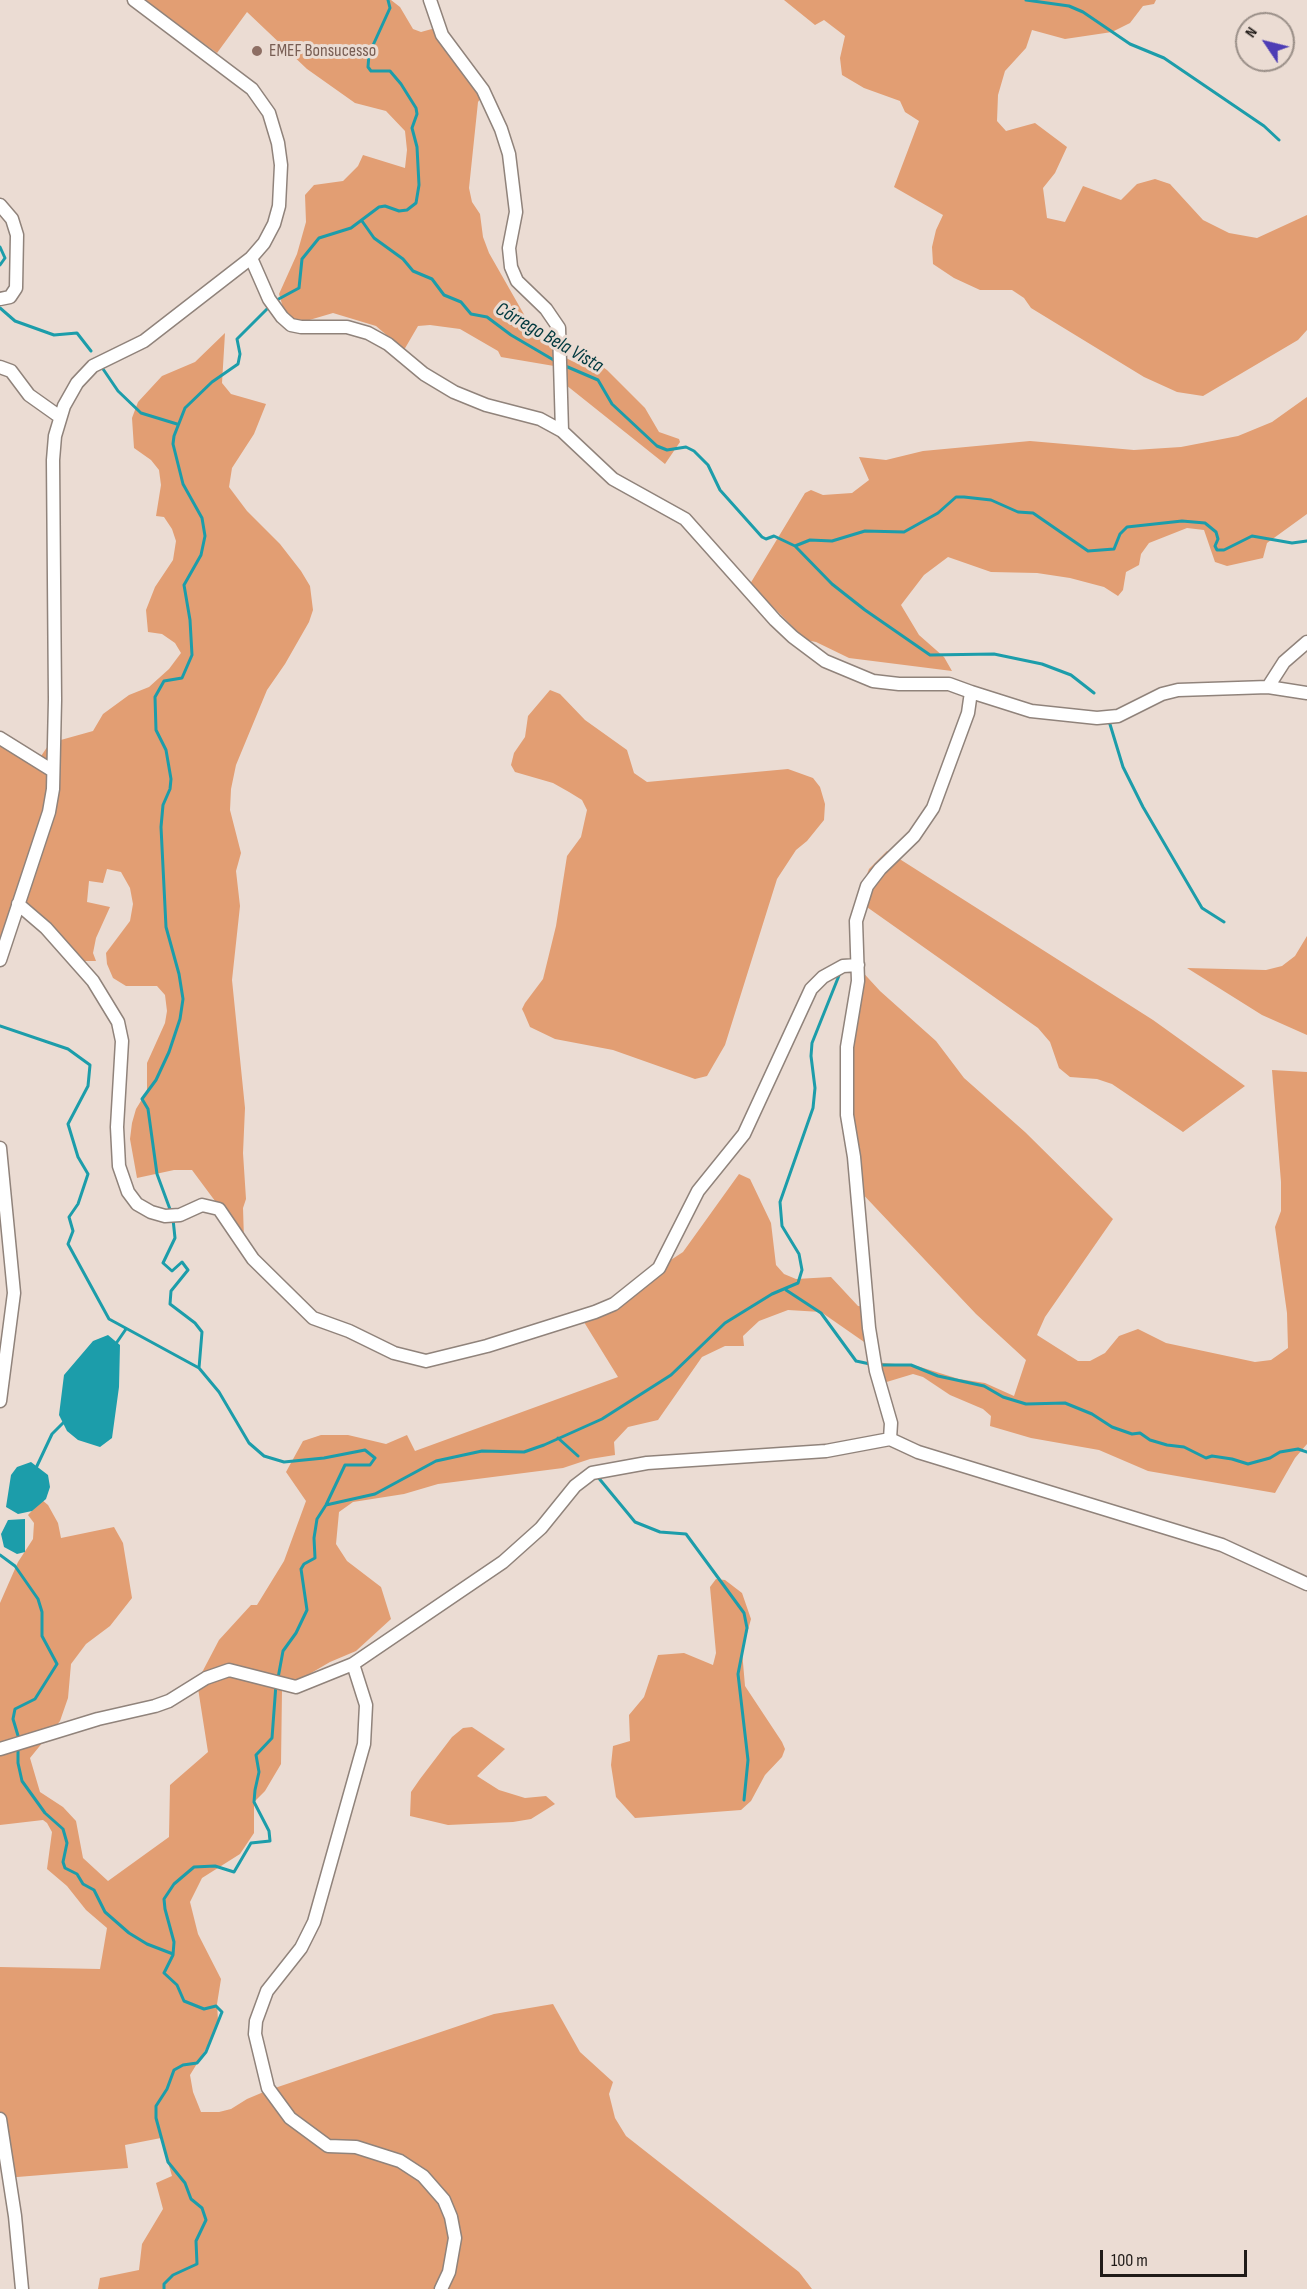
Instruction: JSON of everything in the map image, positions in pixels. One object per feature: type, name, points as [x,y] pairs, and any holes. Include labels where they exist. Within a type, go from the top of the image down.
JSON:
[{"type":"street","points":[[0,960],[49,812],[53,771],[55,676],[53,460],[60,417],[69,395],[93,366],[144,341],[251,258],[264,243],[274,224],[279,206],[281,165],[278,143],[269,113],[252,89],[134,0]]},
{"type":"street","points":[[430,0],[442,35],[483,90],[501,129],[509,154],[516,212],[509,248],[511,267],[517,281],[546,309],[559,328],[562,431]]},
{"type":"street","points":[[0,205],[17,228],[17,283],[10,297],[0,299]]},
{"type":"street","points":[[251,258],[269,299],[285,320],[296,326],[347,327],[368,333],[387,344],[424,374],[454,392],[486,405],[540,419],[562,431],[613,479],[685,519],[715,549],[775,620],[793,637],[825,661],[873,681],[899,684],[949,684],[1030,711],[1059,716],[1108,718],[1129,712],[1162,694],[1178,690],[1268,687],[1307,693]]},
{"type":"street","points":[[0,367],[11,371],[29,395],[60,417]]},
{"type":"street","points":[[1268,687],[1284,662],[1307,642]]},
{"type":"street","points":[[890,1439],[889,1412],[875,1364],[869,1328],[854,1156],[847,1115],[847,1047],[858,981],[856,921],[861,900],[880,869],[914,837],[933,808],[968,713],[971,692]]},
{"type":"street","points":[[0,738],[53,771]]},
{"type":"street","points":[[18,904],[46,928],[93,981],[118,1022],[122,1041],[117,1118],[119,1166],[128,1192],[137,1204],[151,1212],[165,1216],[180,1215],[202,1205],[219,1209],[253,1259],[313,1318],[349,1331],[394,1353],[426,1361],[487,1346],[595,1312],[620,1300],[658,1268],[698,1191],[736,1147],[748,1127],[811,989],[823,977],[843,966],[858,965]]},
{"type":"street","points":[[0,1148],[14,1293],[0,1401]]},
{"type":"street","points":[[0,1749],[98,1719],[162,1704],[206,1678],[229,1670],[289,1687],[308,1684],[353,1664],[503,1562],[541,1528],[575,1486],[592,1473],[647,1463],[826,1451],[890,1439],[918,1452],[1222,1545],[1307,1584]]},
{"type":"street","points":[[353,1664],[366,1706],[364,1744],[314,1922],[301,1948],[267,1991],[256,2021],[258,2057],[268,2088],[290,2118],[328,2146],[356,2147],[400,2161],[423,2176],[444,2200],[451,2217],[455,2238],[451,2264],[441,2289]]},
{"type":"street","points":[[0,2119],[15,2216],[22,2289]]},
{"type":"shaded area","points":[[143,0],[391,0],[400,7],[413,29],[421,32],[439,27],[482,96],[478,102],[469,188],[472,202],[480,214],[483,237],[489,253],[530,325],[547,332],[558,354],[585,366],[597,363],[607,370],[645,408],[659,432],[679,439],[680,442],[665,464],[561,381],[560,367],[501,357],[498,351],[460,329],[430,325],[418,326],[404,350],[376,326],[333,313],[306,321],[290,331],[279,294],[297,254],[306,222],[305,195],[314,185],[343,181],[358,166],[363,155],[405,168],[407,150],[405,131],[386,111],[355,103],[307,69],[247,12],[217,53]]},
{"type":"shaded area","points":[[784,0],[1156,0],[1154,4],[1143,6],[1130,23],[1112,32],[1065,39],[1032,30],[1026,48],[1005,71],[998,95],[997,121],[1006,131],[1035,123],[1067,147],[1055,173],[1043,188],[1047,218],[1065,222],[1083,186],[1121,200],[1137,184],[1155,179],[1170,184],[1203,220],[1229,233],[1257,238],[1307,215],[1307,330],[1298,340],[1203,396],[1177,392],[1144,377],[1031,308],[1024,298],[1012,290],[980,290],[954,278],[933,264],[932,247],[943,215],[894,187],[919,121],[905,112],[900,101],[864,88],[842,75],[840,58],[845,36],[824,20],[815,25]]},
{"type":"shaded area","points":[[225,333],[222,383],[231,394],[266,404],[254,434],[232,468],[229,487],[247,511],[280,544],[301,571],[310,586],[313,610],[309,622],[285,664],[267,690],[236,765],[231,789],[230,810],[241,853],[236,871],[240,906],[232,980],[245,1108],[244,1240],[192,1170],[174,1170],[137,1178],[130,1139],[132,1123],[136,1109],[147,1091],[147,1063],[165,1023],[167,1011],[165,995],[157,986],[126,986],[113,978],[107,964],[106,953],[130,921],[133,904],[130,888],[121,872],[107,869],[103,883],[89,881],[87,902],[110,907],[96,938],[93,953],[96,961],[79,961],[25,904],[0,942],[0,733],[39,759],[50,743],[93,731],[103,714],[129,695],[149,687],[169,669],[181,653],[175,643],[162,634],[148,632],[146,610],[155,587],[173,560],[176,541],[164,517],[156,516],[161,485],[159,470],[151,460],[134,448],[132,418],[138,402],[162,376],[195,362]]},
{"type":"shaded area","points":[[1307,397],[1307,514],[1267,543],[1263,558],[1227,566],[1215,562],[1204,530],[1187,528],[1149,543],[1141,554],[1139,565],[1126,572],[1123,590],[1118,596],[1104,587],[1070,578],[1037,573],[991,572],[948,557],[924,575],[901,605],[919,635],[944,657],[952,671],[849,658],[816,642],[806,640],[750,584],[805,493],[811,490],[823,495],[852,493],[869,480],[859,457],[886,460],[923,451],[1030,441],[1134,450],[1181,447],[1238,436],[1272,422]]},
{"type":"shaded area","points":[[550,690],[560,694],[585,720],[627,750],[634,773],[647,782],[788,769],[813,778],[820,787],[825,804],[824,820],[807,841],[796,850],[777,879],[725,1045],[707,1076],[695,1079],[613,1050],[555,1039],[530,1027],[522,1009],[543,979],[556,926],[567,856],[581,837],[587,810],[582,800],[569,792],[553,783],[515,772],[511,765],[514,753],[525,737],[528,716]]},
{"type":"shaded area","points":[[887,851],[1153,1020],[1245,1086],[1183,1132],[1112,1084],[1097,1079],[1070,1077],[1059,1068],[1050,1042],[1038,1028],[857,900],[869,869]]},
{"type":"shaded area","points":[[1307,936],[1307,1035],[1262,1015],[1187,968],[1266,970],[1282,966],[1295,956]]},
{"type":"shaded area","points":[[858,967],[880,991],[936,1041],[964,1078],[1025,1132],[1113,1219],[1045,1317],[1037,1335],[1078,1361],[1090,1361],[1105,1353],[1119,1336],[1138,1329],[1166,1343],[1255,1362],[1271,1360],[1288,1348],[1287,1313],[1275,1227],[1281,1211],[1281,1182],[1272,1070],[1307,1072],[1307,1444],[1295,1458],[1275,1493],[1148,1471],[1099,1450],[1031,1438],[990,1426],[991,1416],[983,1409],[950,1395],[923,1377],[913,1374],[880,1384],[873,1362],[917,1366],[959,1379],[985,1383],[1014,1396],[1026,1360],[976,1314],[857,1188],[845,1102]]},
{"type":"shaded area","points":[[739,1174],[750,1179],[771,1223],[776,1265],[784,1274],[796,1279],[831,1277],[858,1306],[867,1307],[867,1344],[821,1312],[788,1310],[759,1321],[743,1336],[744,1346],[725,1346],[702,1357],[658,1420],[628,1427],[614,1442],[615,1455],[590,1459],[563,1468],[438,1484],[404,1494],[353,1502],[339,1512],[336,1544],[347,1561],[381,1587],[391,1619],[356,1651],[330,1662],[282,1690],[281,1764],[265,1791],[254,1802],[254,1833],[240,1854],[202,1878],[190,1902],[198,1934],[221,1979],[217,2004],[218,2020],[209,2044],[190,2075],[193,2092],[201,2112],[219,2112],[231,2109],[266,2091],[494,2014],[553,2004],[580,2052],[613,2082],[609,2094],[615,2118],[626,2136],[799,2272],[812,2289],[98,2289],[100,2278],[139,2270],[142,2244],[163,2209],[156,2183],[172,2176],[161,2138],[125,2145],[128,2168],[5,2178],[0,2153],[0,1967],[100,1969],[107,1928],[86,1910],[67,1886],[47,1869],[52,1832],[47,1823],[43,1820],[0,1825],[0,1603],[18,1562],[33,1539],[34,1523],[28,1515],[42,1500],[48,1505],[58,1523],[61,1538],[114,1527],[123,1543],[132,1598],[110,1626],[86,1644],[71,1664],[68,1698],[60,1721],[30,1758],[40,1792],[63,1807],[76,1821],[83,1858],[108,1881],[169,1837],[170,1785],[208,1752],[197,1682],[219,1640],[251,1605],[257,1605],[284,1561],[306,1501],[286,1472],[303,1441],[321,1435],[348,1435],[386,1444],[407,1435],[415,1451],[618,1377],[579,1314],[598,1308],[683,1252]]},
{"type":"shaded area","points":[[716,1579],[725,1580],[742,1593],[751,1619],[742,1651],[745,1686],[785,1749],[782,1757],[765,1775],[751,1801],[741,1810],[635,1818],[616,1797],[611,1765],[613,1746],[630,1741],[629,1715],[644,1697],[658,1655],[684,1653],[713,1665],[716,1653],[710,1587]]},
{"type":"shaded area","points":[[472,1727],[505,1749],[477,1776],[499,1790],[525,1798],[546,1796],[555,1804],[531,1819],[513,1822],[448,1825],[410,1816],[411,1792],[420,1779],[452,1737],[463,1728]]},
{"type":"water","points":[[108,1335],[120,1345],[119,1387],[112,1438],[100,1447],[78,1440],[67,1431],[59,1415],[64,1375],[93,1341]]},
{"type":"water","points":[[31,1462],[48,1475],[50,1487],[46,1499],[32,1511],[18,1514],[6,1507],[11,1475],[17,1467]]},
{"type":"water","points":[[25,1519],[25,1552],[17,1554],[4,1547],[1,1534],[8,1520]]},
{"type":"waterway","name":"Córrego Bela Vista","points":[[275,301],[299,288],[302,259],[319,238],[351,228],[379,207],[385,206],[399,211],[407,210],[416,203],[419,185],[417,147],[412,128],[417,114],[416,108],[390,71],[371,71],[368,67],[369,54],[390,8],[388,0]]},
{"type":"waterway","points":[[1026,0],[1069,6],[1083,12],[1130,44],[1164,58],[1264,126],[1279,140]]},
{"type":"waterway","name":"Córrego Bela Vista","points":[[362,221],[374,238],[403,259],[413,271],[432,279],[444,295],[461,302],[471,314],[487,317],[511,335],[557,362]]},
{"type":"waterway","points":[[0,247],[5,258],[0,265]]},
{"type":"waterway","points":[[171,1212],[157,1174],[148,1109],[142,1099],[156,1080],[169,1052],[180,1019],[183,999],[179,974],[166,927],[161,827],[163,805],[170,789],[171,779],[166,750],[156,730],[155,697],[164,681],[182,678],[192,655],[190,620],[184,585],[201,555],[205,536],[202,518],[183,484],[173,444],[185,408],[212,382],[238,364],[240,354],[237,339],[270,306]]},
{"type":"waterway","points":[[0,308],[15,321],[54,335],[77,333],[91,351]]},
{"type":"waterway","name":"Córrego Bela Vista","points":[[563,365],[598,380],[612,404],[657,446],[667,450],[686,447],[694,451],[708,465],[720,490],[762,537],[766,539],[774,536],[795,546],[810,540],[832,541],[865,531],[904,532],[938,513],[956,497],[991,500],[1018,512],[1033,513],[1088,551],[1114,549],[1120,534],[1127,527],[1182,521],[1205,523],[1216,532],[1217,550],[1224,550],[1252,536],[1292,543],[1307,541]]},
{"type":"waterway","points":[[101,366],[118,391],[141,413],[177,424]]},
{"type":"waterway","points":[[795,546],[832,584],[930,655],[994,654],[1042,664],[1071,675],[1094,693]]},
{"type":"waterway","points":[[1109,721],[1123,767],[1143,807],[1202,908],[1224,922]]},
{"type":"waterway","points":[[326,1505],[375,1494],[436,1461],[482,1451],[524,1452],[602,1419],[671,1375],[725,1323],[772,1294],[798,1283],[802,1270],[799,1254],[782,1226],[780,1202],[813,1108],[815,1088],[811,1056],[812,1043],[840,973]]},
{"type":"waterway","points":[[0,1026],[68,1049],[90,1065],[88,1086],[68,1124],[78,1157],[88,1174],[78,1204],[69,1217],[73,1231],[68,1244],[109,1319],[199,1368],[219,1392],[249,1443],[264,1456],[284,1462],[324,1458],[365,1450],[375,1458],[370,1465],[345,1465],[317,1519],[314,1538],[315,1558],[304,1564],[301,1569],[307,1610],[296,1633],[283,1651],[278,1678]]},
{"type":"waterway","points":[[173,1219],[175,1238],[163,1263],[172,1271],[182,1262],[188,1270],[171,1291],[170,1304],[195,1323],[202,1332],[199,1368]]},
{"type":"waterway","points":[[786,1290],[821,1313],[856,1361],[870,1364]]},
{"type":"waterway","points":[[115,1345],[126,1329]]},
{"type":"waterway","points":[[880,1365],[911,1365],[938,1376],[984,1386],[1003,1397],[1026,1404],[1065,1403],[1092,1414],[1112,1427],[1132,1434],[1140,1433],[1150,1440],[1167,1445],[1184,1447],[1206,1458],[1212,1456],[1248,1464],[1270,1458],[1280,1452],[1298,1449],[1307,1452]]},
{"type":"waterway","points":[[36,1468],[52,1434],[65,1421]]},
{"type":"waterway","points":[[558,1438],[578,1456]]},
{"type":"waterway","points":[[597,1476],[635,1522],[660,1532],[686,1534],[744,1613],[747,1628],[738,1674],[748,1760],[744,1800]]},
{"type":"waterway","points":[[0,1555],[15,1566],[38,1599],[42,1612],[42,1636],[57,1664],[35,1699],[15,1709],[13,1719],[19,1739]]},
{"type":"waterway","points":[[164,2289],[164,2284],[173,2275],[197,2264],[196,2241],[206,2220],[202,2208],[191,2199],[185,2183],[168,2162],[156,2118],[156,2106],[167,2089],[174,2070],[183,2065],[197,2063],[206,2052],[222,2012],[216,2006],[204,2009],[184,2001],[177,1985],[164,1973],[173,1955],[174,1942],[164,1899],[174,1884],[194,1867],[215,1866],[234,1872],[251,1843],[270,1841],[269,1831],[254,1802],[259,1772],[256,1755],[272,1738],[276,1684]]},
{"type":"waterway","points":[[18,1746],[18,1763],[22,1781],[45,1813],[63,1829],[67,1843],[63,1862],[65,1868],[77,1874],[83,1884],[94,1890],[105,1912],[129,1933],[147,1944],[173,1954]]},
{"type":"place","name":"EMEF Bonsucesso","points":[[257,51]]}]
